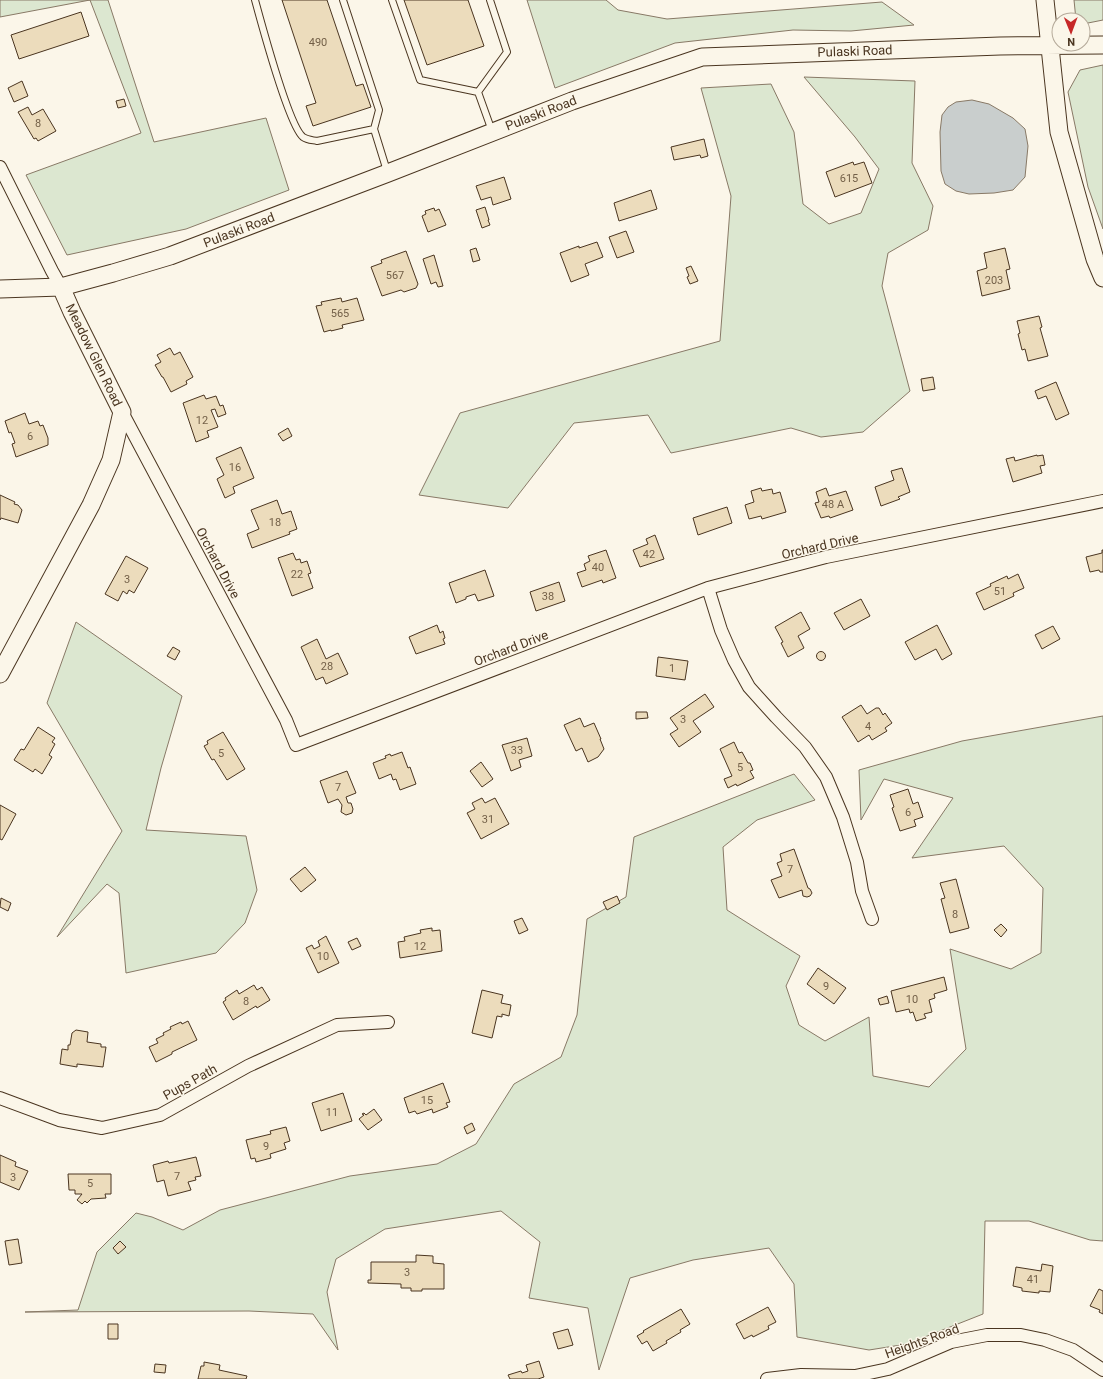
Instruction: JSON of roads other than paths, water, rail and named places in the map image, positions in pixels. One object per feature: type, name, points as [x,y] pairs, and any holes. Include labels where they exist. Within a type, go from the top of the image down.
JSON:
[{"type":"main road","points":[[1045,0],[1059,132],[1095,259],[1103,278]]},
{"type":"main road","name":"Pulaski Road","points":[[0,289],[61,287],[170,256],[572,101],[702,57],[1000,46],[1103,45]]},
{"type":"main road","name":"Meadow Glen Road","points":[[0,674],[91,505],[111,460],[122,412],[61,287]]},
{"type":"street","name":"Meadow Glen Road","points":[[0,167],[61,287]]},
{"type":"street","name":"Orchard Drive","points":[[122,412],[286,720],[296,745],[708,588],[826,557],[1103,501]]},
{"type":"street","points":[[708,588],[734,660],[749,687],[805,747],[826,777],[844,817],[857,862],[862,891],[872,919]]},
{"type":"street","name":"Pups Path","points":[[0,1098],[59,1120],[102,1128],[160,1115],[248,1066],[337,1025],[388,1022]]},
{"type":"street","name":"Heights Road","points":[[767,1379],[801,1375],[855,1376],[888,1369],[951,1342],[987,1335],[1021,1336],[1046,1340],[1073,1350],[1103,1370]]},
{"type":"lane","points":[[255,0],[291,114],[298,131],[303,137],[309,140],[317,140],[374,129]]},
{"type":"lane","points":[[342,0],[379,110],[374,129],[388,173]]},
{"type":"lane","points":[[392,0],[420,80],[478,92]]},
{"type":"lane","points":[[478,92],[507,52],[490,0]]},
{"type":"lane","points":[[478,92],[492,132]]}]
